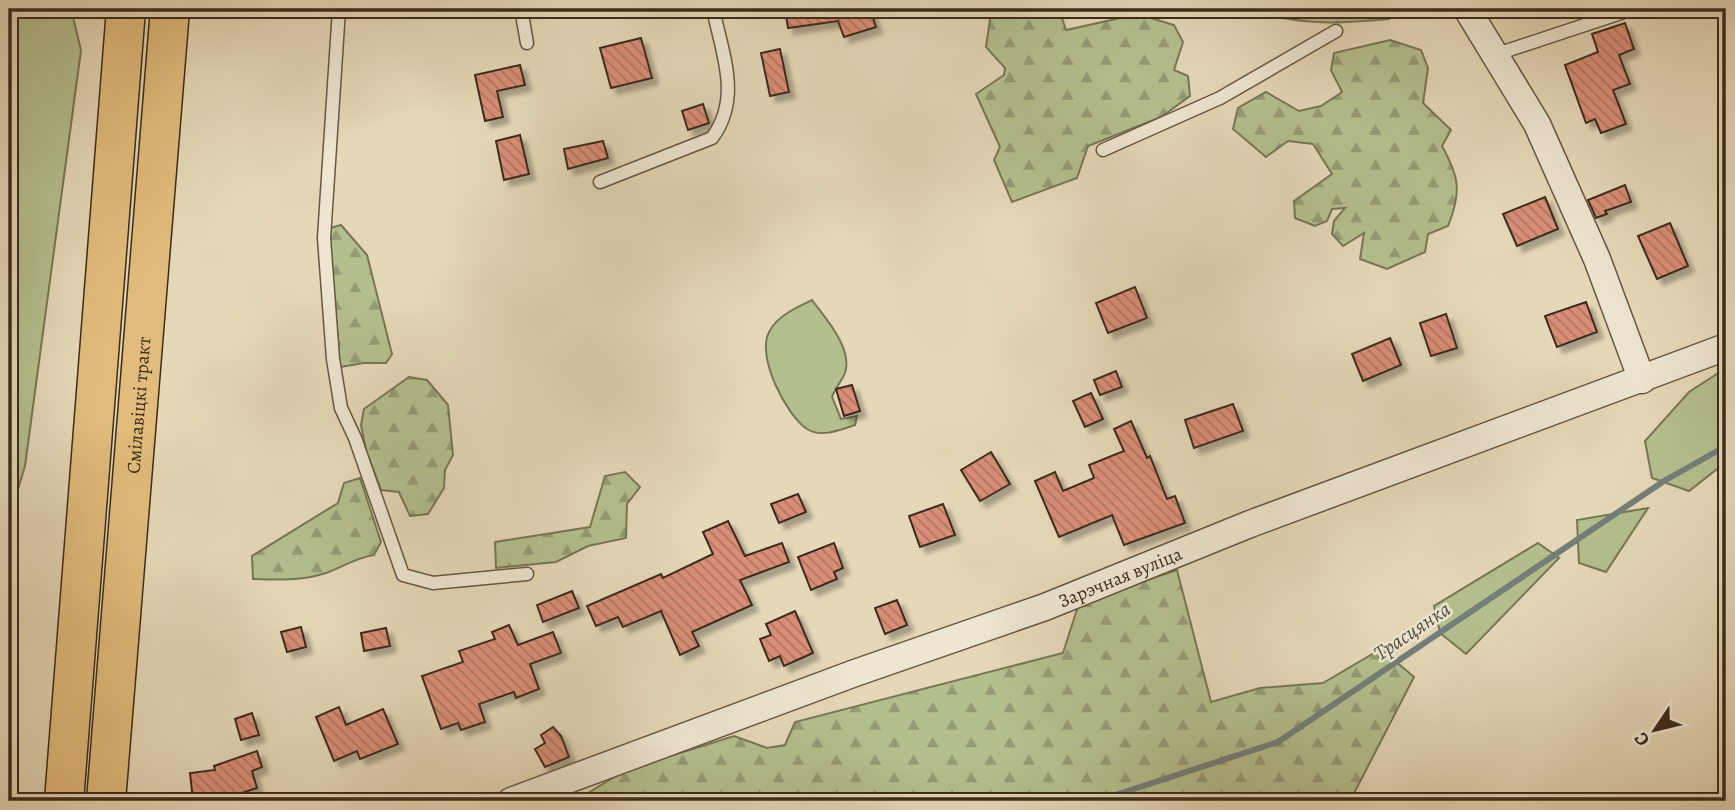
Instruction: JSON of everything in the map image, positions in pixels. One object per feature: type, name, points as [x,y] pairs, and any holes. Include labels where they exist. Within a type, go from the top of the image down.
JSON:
[{"type":"highway","points":[[64,801],[126,9]]},
{"type":"highway","name":"Смілавіцкі тракт","points":[[106,801],[170,9]]},
{"type":"street","points":[[1466,9],[1537,124],[1597,259],[1642,380]]},
{"type":"street","name":"Зарэчная вуліца","points":[[511,801],[549,795],[855,673],[1045,607],[1250,524],[1726,347]]},
{"type":"lane","points":[[338,9],[324,239],[333,359],[341,408],[355,438],[403,575],[433,583],[527,574]]},
{"type":"lane","points":[[521,9],[527,43]]},
{"type":"lane","points":[[600,182],[712,138],[722,125],[728,110],[727,67],[713,9]]},
{"type":"lane","points":[[1494,55],[1633,9]]},
{"type":"lane","points":[[1103,150],[1220,97],[1336,31]]},
{"type":"green space","points":[[9,9],[71,9],[81,50],[25,466],[9,519]]},
{"type":"green space","points":[[1059,9],[1066,30],[1138,14],[1174,25],[1183,42],[1174,70],[1188,76],[1190,96],[1161,117],[1088,146],[1077,178],[1012,202],[994,160],[1000,147],[976,94],[1004,75],[1005,68],[986,47],[991,12]]},
{"type":"green space","points":[[1258,9],[1391,9],[1389,19],[1337,22],[1306,21],[1254,12]]},
{"type":"green space","points":[[1390,40],[1421,50],[1428,68],[1423,103],[1451,130],[1442,146],[1455,176],[1457,193],[1448,226],[1428,234],[1425,252],[1387,269],[1360,259],[1364,233],[1343,246],[1332,234],[1334,221],[1345,208],[1332,209],[1327,221],[1315,226],[1295,218],[1294,201],[1332,174],[1313,144],[1288,141],[1266,157],[1233,129],[1238,108],[1266,92],[1299,111],[1321,106],[1342,92],[1331,70],[1334,53]]},
{"type":"green space","points":[[341,225],[367,255],[392,354],[386,363],[340,367],[330,228]]},
{"type":"green space","points":[[812,300],[830,324],[845,354],[845,373],[832,397],[841,419],[857,416],[855,425],[824,433],[807,429],[790,411],[775,384],[766,355],[769,332],[777,321]]},
{"type":"green space","points":[[1726,368],[1726,462],[1689,491],[1652,478],[1645,441],[1689,392]]},
{"type":"green space","points":[[409,377],[427,380],[448,405],[453,455],[445,470],[444,488],[428,514],[410,516],[399,492],[381,490],[366,450],[361,425],[364,409]]},
{"type":"green space","points":[[625,472],[640,487],[627,504],[626,538],[588,546],[556,562],[496,568],[495,542],[590,527],[605,476]]},
{"type":"green space","points":[[360,478],[381,542],[374,555],[308,577],[253,579],[252,556],[338,503],[344,483]]},
{"type":"green space","points":[[1648,508],[1606,572],[1579,563],[1577,520]]},
{"type":"green space","points":[[1538,543],[1559,558],[1466,654],[1440,633],[1434,606]]},
{"type":"green space","points":[[1177,570],[1211,702],[1260,688],[1323,683],[1381,649],[1414,677],[1350,801],[583,801],[583,796],[626,770],[734,736],[767,748],[785,745],[795,722],[1063,653],[1079,603]]},
{"type":"building","points":[[785,9],[870,9],[876,27],[844,37],[838,21],[788,28]]},
{"type":"building","points":[[1625,23],[1634,49],[1619,55],[1630,84],[1613,90],[1626,124],[1601,133],[1595,119],[1586,123],[1565,65],[1598,52],[1592,34]]},
{"type":"building","points":[[641,38],[652,78],[611,88],[600,48]]},
{"type":"building","points":[[780,49],[789,92],[770,96],[761,53]]},
{"type":"building","points":[[520,65],[525,85],[497,91],[503,117],[485,121],[475,75]]},
{"type":"building","points":[[703,104],[709,123],[688,130],[682,111]]},
{"type":"building","points":[[520,135],[529,174],[504,180],[496,141]]},
{"type":"building","points":[[603,141],[608,158],[568,169],[564,149]]},
{"type":"building","points":[[1625,185],[1631,202],[1605,211],[1607,214],[1596,218],[1588,200]]},
{"type":"building","points":[[1545,197],[1558,229],[1517,246],[1503,214]]},
{"type":"building","points":[[1670,223],[1688,266],[1657,279],[1638,236]]},
{"type":"building","points":[[1135,287],[1147,318],[1108,333],[1096,303]]},
{"type":"building","points":[[1586,302],[1597,332],[1557,347],[1545,316]]},
{"type":"building","points":[[1446,314],[1457,348],[1431,356],[1420,323]]},
{"type":"building","points":[[1390,338],[1401,365],[1363,381],[1352,354]]},
{"type":"building","points":[[1116,371],[1122,387],[1100,395],[1094,380]]},
{"type":"building","points":[[852,385],[860,411],[844,416],[836,389]]},
{"type":"building","points":[[1091,393],[1103,419],[1085,427],[1073,401]]},
{"type":"building","points":[[1233,404],[1243,431],[1194,448],[1185,420]]},
{"type":"building","points":[[1131,421],[1147,458],[1150,456],[1167,499],[1175,496],[1185,523],[1124,545],[1112,515],[1059,537],[1035,481],[1055,472],[1063,491],[1094,478],[1089,465],[1124,451],[1114,429]]},
{"type":"building","points":[[991,452],[1010,484],[980,501],[961,470]]},
{"type":"building","points":[[798,494],[806,512],[779,523],[771,504]]},
{"type":"building","points":[[943,504],[955,535],[920,547],[909,516]]},
{"type":"building","points":[[728,521],[745,556],[782,543],[789,562],[740,580],[752,605],[692,632],[699,646],[680,655],[661,611],[623,627],[618,617],[596,626],[587,606],[661,574],[663,578],[713,554],[703,532]]},
{"type":"building","points":[[834,543],[843,568],[834,572],[837,579],[811,590],[798,557]]},
{"type":"building","points":[[572,591],[579,608],[543,622],[537,605]]},
{"type":"building","points":[[897,600],[907,625],[885,634],[875,608]]},
{"type":"building","points":[[795,611],[813,653],[784,666],[780,656],[769,661],[760,639],[771,635],[766,624]]},
{"type":"building","points":[[509,625],[518,645],[553,632],[561,653],[530,664],[539,689],[516,698],[514,692],[479,704],[485,722],[461,730],[458,723],[441,729],[422,676],[463,662],[459,651],[495,639],[492,632]]},
{"type":"building","points":[[301,627],[306,647],[287,652],[281,632]]},
{"type":"building","points":[[386,628],[390,646],[364,651],[361,633]]},
{"type":"building","points":[[339,707],[346,725],[383,709],[398,744],[360,759],[357,751],[334,761],[316,717]]},
{"type":"building","points":[[252,713],[259,735],[241,740],[235,719]]},
{"type":"building","points":[[553,727],[561,736],[569,757],[545,767],[535,749],[545,743],[541,735]]},
{"type":"building","points":[[257,751],[262,767],[252,771],[257,788],[218,801],[215,797],[193,800],[190,773],[215,770],[214,766]]},
{"type":"waterway","name":"Трасцянка","points":[[1097,801],[1278,742],[1664,481],[1726,446]]}]
